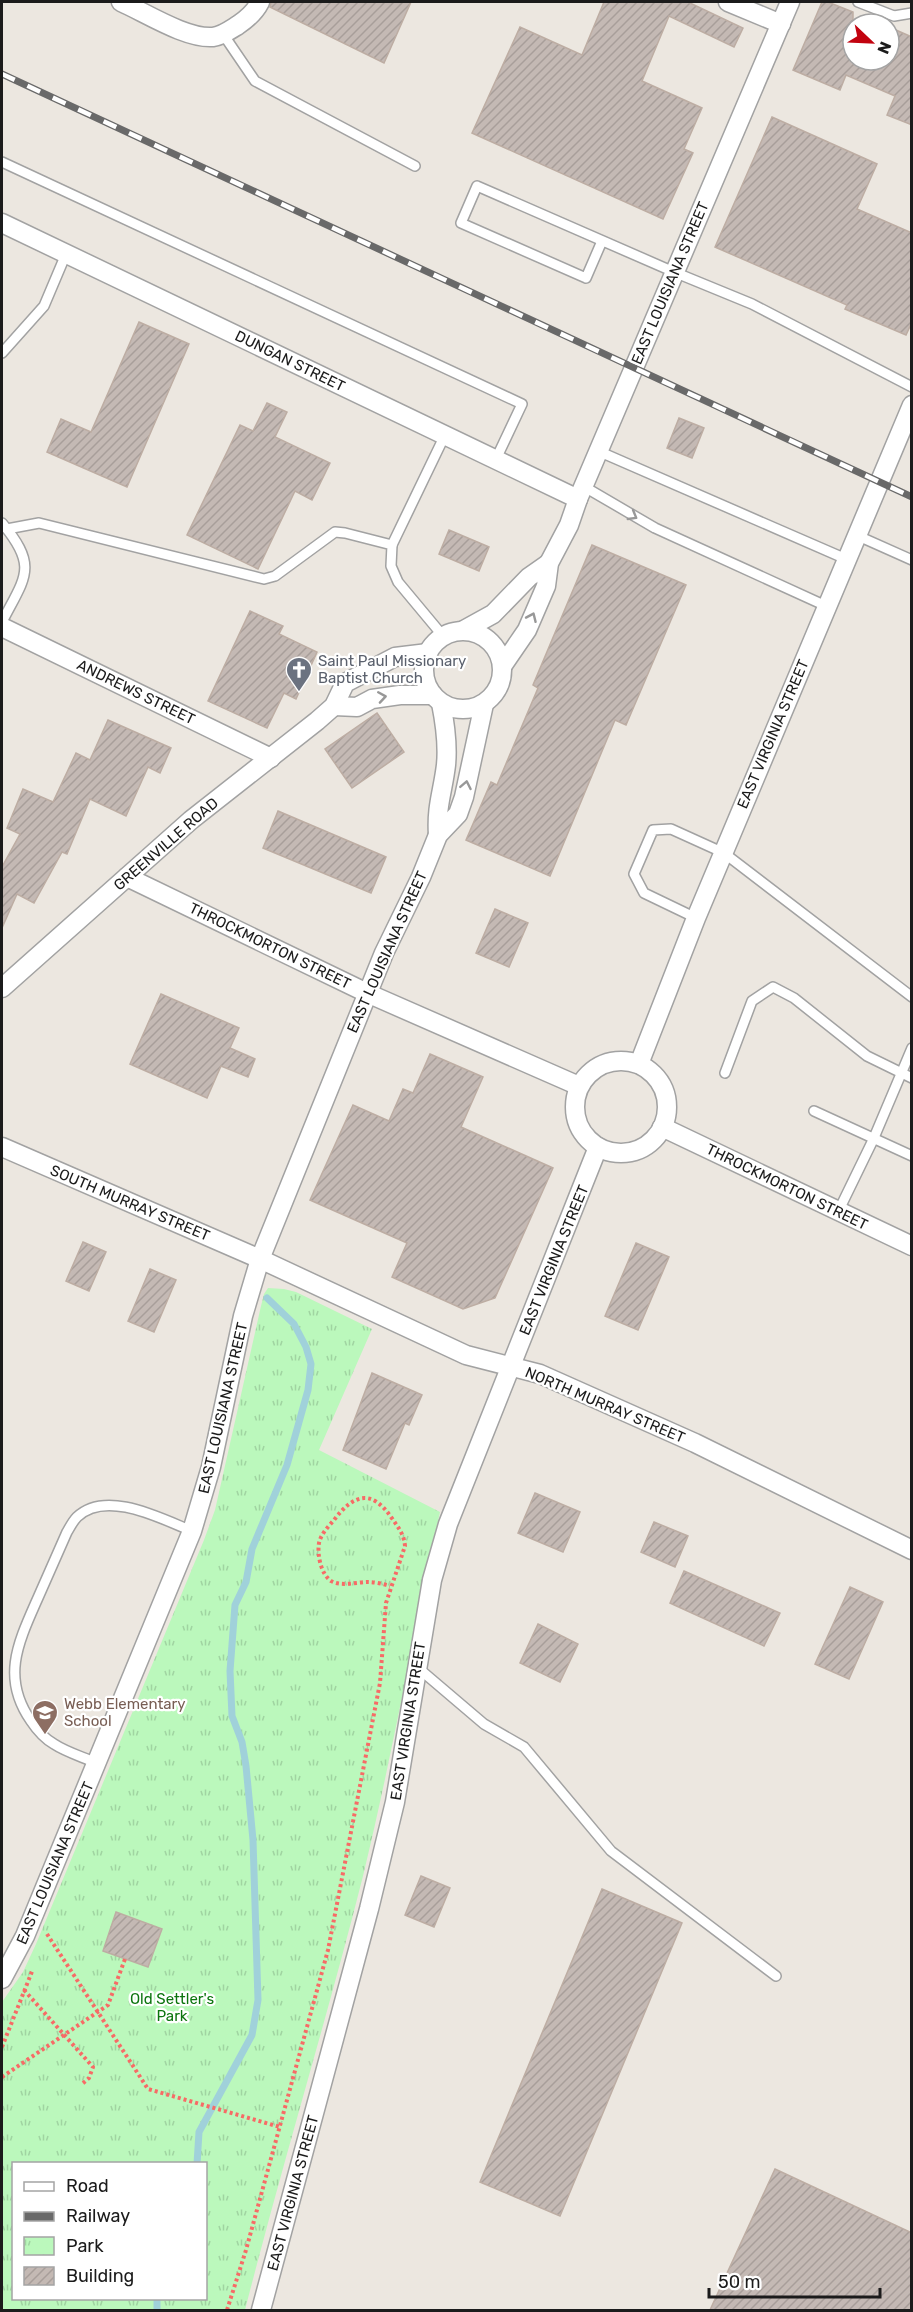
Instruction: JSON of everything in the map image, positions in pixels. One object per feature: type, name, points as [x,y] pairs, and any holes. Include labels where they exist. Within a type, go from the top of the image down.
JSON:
[{"type":"street","points":[[122,2],[189,33],[211,37],[223,34],[256,10],[260,2]]},
{"type":"street","points":[[728,2],[781,24]]},
{"type":"street","name":"EAST LOUISIANA STREET","points":[[503,665],[527,630],[546,586],[549,563],[569,525],[580,493],[790,2]]},
{"type":"street","name":"DUNGAN STREET","points":[[2,223],[496,459],[580,493]]},
{"type":"street","name":"EAST VIRGINIA STREET","points":[[639,1064],[696,918],[912,405]]},
{"type":"street","name":"EAST LOUISIANA STREET","points":[[464,630],[493,614],[529,577],[549,563]]},
{"type":"street","name":"ANDREWS STREET","points":[[2,624],[271,758]]},
{"type":"street","points":[[334,706],[357,707],[372,699],[400,694],[437,699],[463,710],[484,704],[493,697],[499,687],[503,665],[500,654],[485,637],[464,630],[443,636],[428,653],[424,675],[437,699]]},
{"type":"street","name":"GREENVILLE ROAD","points":[[2,988],[191,820],[334,706],[345,683],[395,657],[428,653]]},
{"type":"street","name":"EAST LOUISIANA STREET","points":[[437,699],[445,724],[446,764],[436,813],[438,835]]},
{"type":"street","name":"EAST LOUISIANA STREET","points":[[2,1979],[25,1936],[192,1531],[211,1467],[243,1316],[260,1259],[367,993],[438,835],[458,814],[484,704]]},
{"type":"street","name":"THROCKMORTON STREET","points":[[128,877],[367,993],[579,1086]]},
{"type":"street","points":[[615,1060],[639,1064],[656,1076],[664,1089],[668,1103],[666,1118],[662,1128],[650,1144],[636,1151],[620,1154],[605,1151],[591,1143],[581,1132],[575,1117],[574,1102],[579,1086],[588,1074],[600,1065],[615,1060]]},
{"type":"street","name":"THROCKMORTON STREET","points":[[662,1128],[912,1246]]},
{"type":"street","name":"SOUTH MURRAY STREET","points":[[2,1147],[260,1259]]},
{"type":"street","name":"EAST VIRGINIA STREET","points":[[261,2310],[396,1802],[417,1667],[438,1554],[598,1147]]},
{"type":"street","name":"NORTH MURRAY STREET","points":[[260,1259],[466,1355],[540,1374],[695,1443],[912,1550]]},
{"type":"lane","points":[[858,2],[894,16],[912,13]]},
{"type":"lane","points":[[223,34],[255,81],[415,166]]},
{"type":"lane","points":[[2,162],[522,404],[496,459]]},
{"type":"lane","points":[[602,241],[586,278],[461,223],[477,186],[752,304],[912,387]]},
{"type":"lane","points":[[2,353],[44,306],[66,254]]},
{"type":"lane","points":[[443,636],[398,582],[391,566],[392,544],[445,435]]},
{"type":"lane","points":[[598,451],[846,559]]},
{"type":"lane","points":[[580,493],[826,606]]},
{"type":"lane","points":[[2,624],[27,567],[22,554],[4,526],[39,523],[264,579],[275,576],[335,532],[392,544]]},
{"type":"lane","points":[[856,535],[912,560]]},
{"type":"lane","points":[[696,918],[644,893],[634,874],[653,830],[671,829],[724,852],[912,997]]},
{"type":"lane","points":[[724,1073],[752,1000],[773,987],[794,998],[867,1056],[912,1077]]},
{"type":"lane","points":[[837,1212],[873,1140],[912,1048]]},
{"type":"lane","points":[[814,1111],[912,1156]]},
{"type":"lane","points":[[96,1763],[54,1745],[27,1716],[16,1691],[14,1678],[14,1664],[19,1641],[67,1532],[77,1517],[87,1510],[99,1506],[121,1506],[142,1511],[192,1531]]},
{"type":"lane","points":[[417,1667],[484,1724],[524,1747],[611,1851],[776,1976]]},
{"type":"path","points":[[227,2310],[246,2250],[325,1961],[380,1683],[386,1603],[405,1546],[405,1537],[388,1512],[376,1502],[368,1498],[350,1502],[323,1532],[319,1543],[322,1568],[330,1581],[337,1583],[367,1582],[390,1586]]},
{"type":"path","points":[[43,1943],[46,1934],[143,2085],[153,2092],[280,2127]]},
{"type":"path","points":[[2,2077],[108,2005],[125,1959]]},
{"type":"path","points":[[2,2047],[35,1962]]},
{"type":"path","points":[[24,1990],[93,2067],[82,2084]]},
{"type":"green space","name":"Old Settler's Park","points":[[268,1288],[296,1292],[372,1329],[319,1450],[440,1512],[374,1831],[245,2310],[2,2310],[2,2002],[23,1972],[36,1944],[215,1510],[264,1294]]},
{"type":"building","points":[[271,2],[411,2],[384,63],[270,7]]},
{"type":"building","points":[[604,2],[688,2],[743,28],[734,47],[669,16],[642,81],[702,108],[684,149],[693,153],[663,219],[472,133],[520,27],[582,55]]},
{"type":"building","points":[[822,2],[828,2],[853,12],[841,12],[841,72],[901,72],[901,32],[912,37],[912,125],[887,115],[895,96],[846,75],[840,90],[793,70]]},
{"type":"building","points":[[772,117],[877,164],[857,209],[912,233],[912,322],[906,335],[845,309],[847,305],[715,247]]},
{"type":"building","points":[[139,322],[189,344],[127,487],[47,452],[61,419],[91,432]]},
{"type":"building","points":[[267,403],[287,412],[275,437],[330,463],[312,500],[295,491],[258,569],[187,535],[240,425],[253,431]]},
{"type":"building","points":[[679,418],[704,428],[692,458],[667,448]]},
{"type":"building","points":[[449,530],[489,547],[479,571],[439,554]]},
{"type":"building","points":[[592,545],[686,585],[626,725],[615,720],[550,876],[466,840],[491,782],[497,785],[538,688],[533,685]]},
{"type":"building","points":[[250,611],[283,626],[279,634],[317,652],[296,699],[284,693],[267,728],[208,701]]},
{"type":"building","points":[[377,713],[404,752],[352,788],[325,749]]},
{"type":"building","points":[[108,720],[171,748],[160,773],[148,767],[126,816],[90,799],[67,854],[62,852],[34,903],[17,894],[2,928],[2,867],[20,834],[7,828],[23,789],[53,802],[76,753],[90,760]]},
{"type":"building","points":[[278,811],[386,857],[371,893],[263,848]]},
{"type":"building","points":[[495,909],[528,923],[509,967],[476,953]]},
{"type":"building","points":[[161,994],[239,1028],[230,1048],[255,1059],[248,1077],[221,1066],[207,1098],[130,1064]]},
{"type":"building","points":[[430,1054],[483,1077],[461,1127],[553,1168],[495,1298],[463,1309],[392,1277],[407,1243],[310,1200],[353,1105],[389,1121],[403,1089],[413,1093]]},
{"type":"building","points":[[83,1242],[106,1252],[89,1291],[66,1281]]},
{"type":"building","points":[[636,1243],[669,1257],[638,1330],[605,1316]]},
{"type":"building","points":[[150,1269],[176,1280],[154,1332],[128,1321]]},
{"type":"building","points":[[372,1373],[422,1395],[409,1425],[405,1423],[386,1469],[343,1450]]},
{"type":"building","points":[[535,1493],[580,1512],[563,1552],[518,1533]]},
{"type":"building","points":[[654,1522],[688,1536],[675,1567],[641,1552]]},
{"type":"building","points":[[684,1571],[780,1613],[764,1646],[670,1603]]},
{"type":"building","points":[[850,1587],[883,1602],[849,1679],[815,1664]]},
{"type":"building","points":[[538,1624],[578,1644],[560,1682],[520,1663]]},
{"type":"building","points":[[421,1876],[450,1888],[434,1927],[405,1915]]},
{"type":"building","points":[[602,1889],[682,1923],[560,2216],[480,2182]]},
{"type":"building","points":[[116,1912],[162,1929],[148,1967],[103,1951]]},
{"type":"building","points":[[775,2169],[912,2233],[912,2310],[710,2310]]},
{"type":"waterway","points":[[197,2162],[199,2132],[252,2035],[258,2000],[253,1840],[242,1742],[232,1716],[230,1671],[235,1605],[246,1582],[252,1549],[287,1465],[308,1390],[311,1364],[306,1347],[294,1324],[267,1298]]},
{"type":"waterway","points":[[157,2300],[157,2310]]},
{"type":"railway","points":[[2,74],[912,497]]},
{"type":"place","name":"Saint Paul Missionary Baptist Church","points":[[299,693]]},
{"type":"place","name":"Webb Elementary School","points":[[45,1736]]}]
